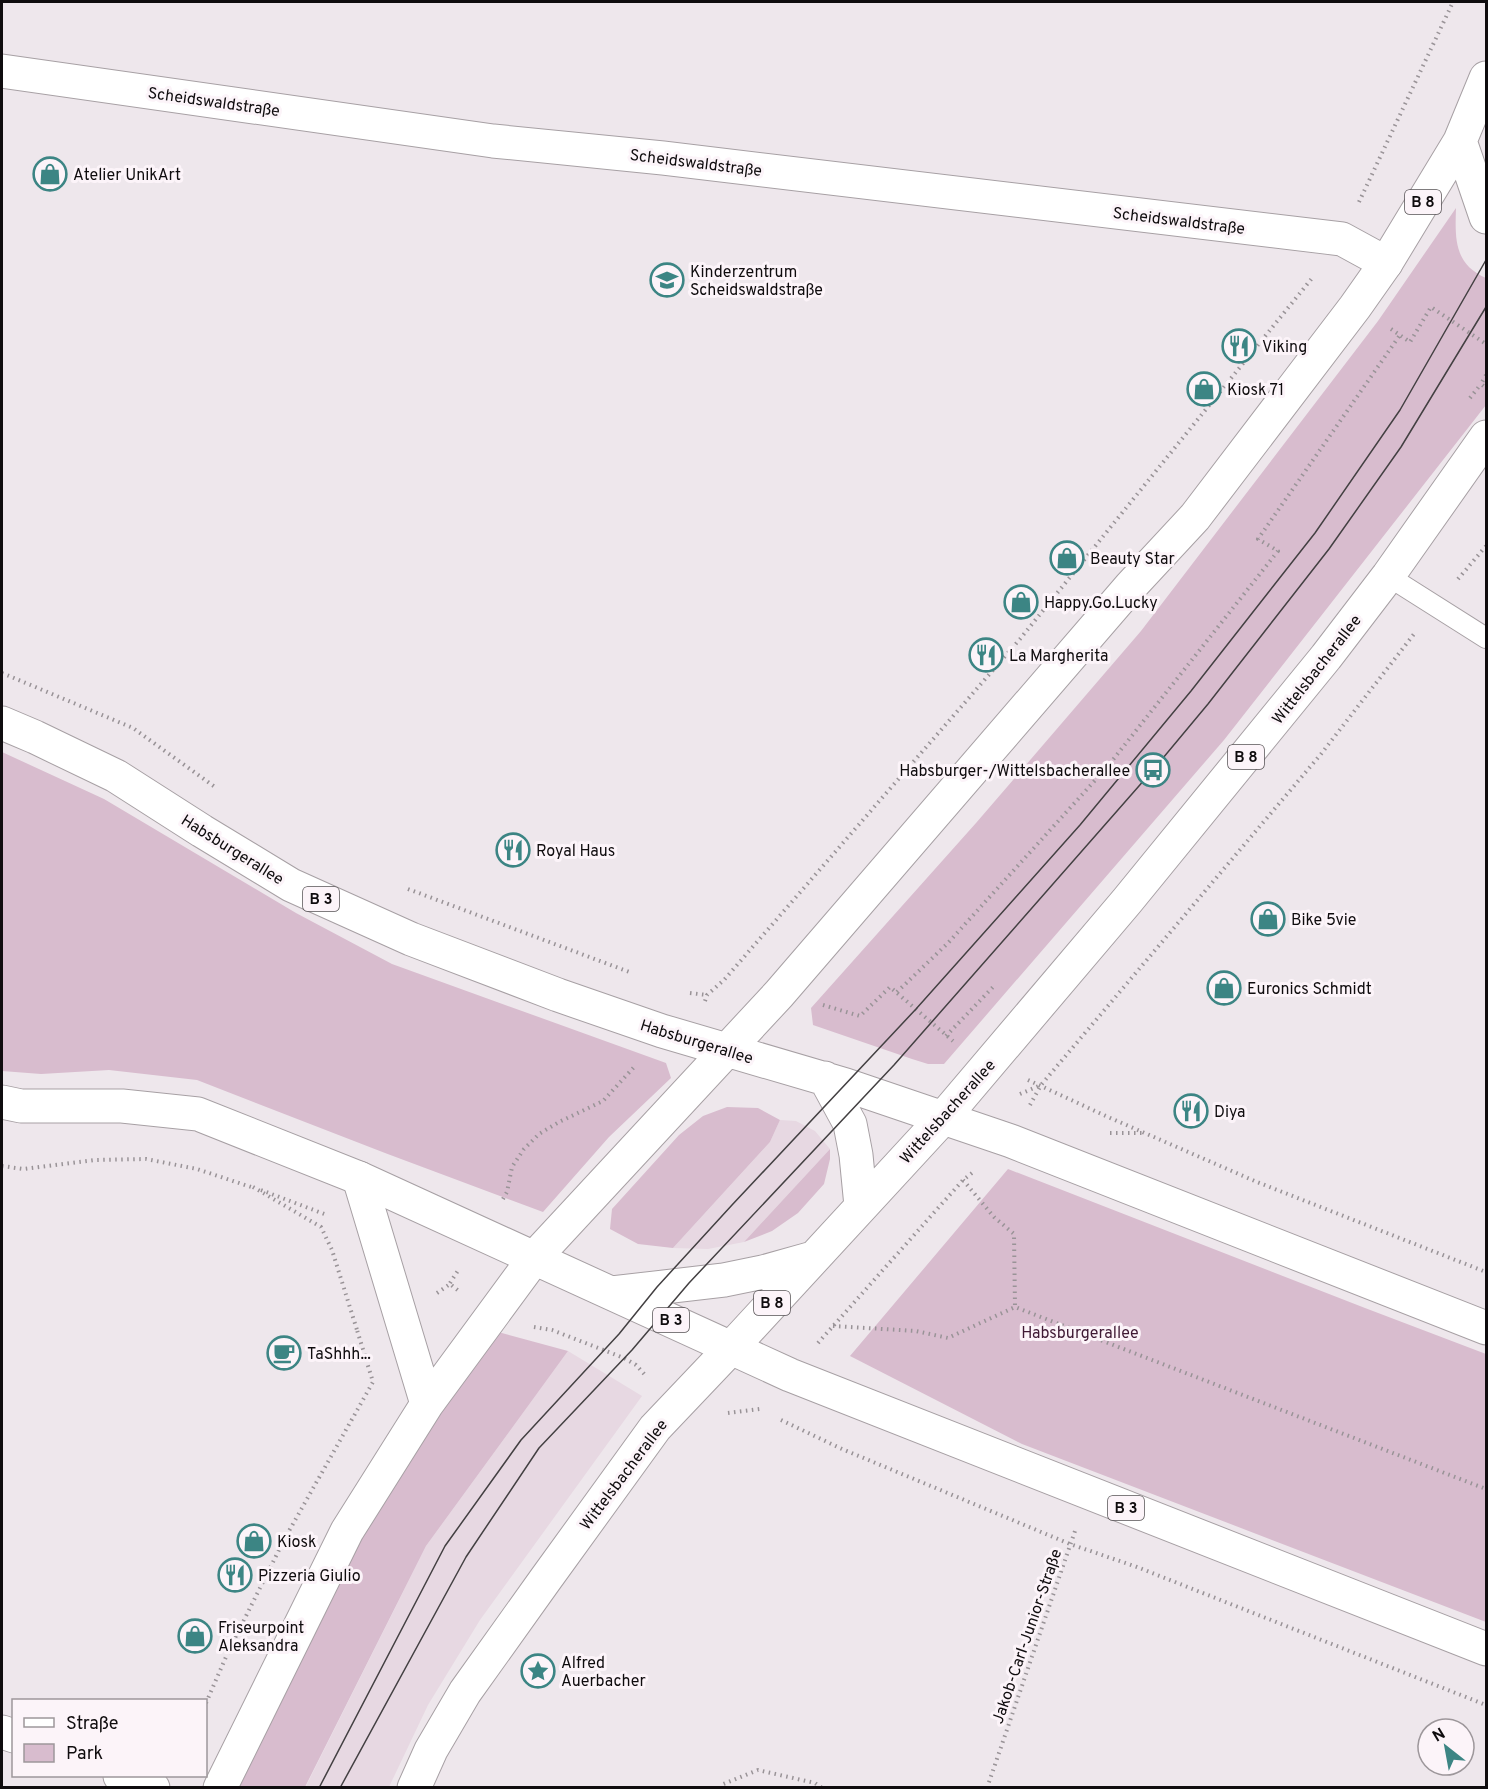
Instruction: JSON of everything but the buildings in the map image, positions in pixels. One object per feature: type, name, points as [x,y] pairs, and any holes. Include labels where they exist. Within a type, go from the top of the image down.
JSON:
[{"type":"main road","name":"Scheidswaldstraße","points":[[2,71],[493,141],[675,159],[1342,239],[1386,264]]},
{"type":"main road","name":"B 8","points":[[728,1050],[1123,596],[1195,517],[1386,264],[1460,141],[1486,78]]},
{"type":"main road","points":[[1460,141],[1486,217]]},
{"type":"main road","name":"Wittelsbacherallee","points":[[414,1788],[431,1750],[465,1692],[655,1428],[944,1118],[1127,901],[1326,657],[1388,576],[1486,437]]},
{"type":"main road","name":"Habsburgerallee","points":[[2,723],[116,776],[291,885],[411,939],[558,995],[662,1031],[825,1078],[1011,1141],[1486,1328]]},
{"type":"main road","points":[[220,1788],[347,1531],[427,1404],[535,1257],[728,1050]]},
{"type":"main road","points":[[825,1078],[850,1124],[856,1155],[861,1206]]},
{"type":"main road","name":"B 3","points":[[2,1102],[21,1106],[122,1106],[198,1114],[359,1178],[790,1375],[1486,1649]]},
{"type":"main road","points":[[359,1178],[427,1404]]},
{"type":"main road","points":[[610,1293],[724,1280],[813,1258]]},
{"type":"main road","points":[[123,1777],[153,1788]]},
{"type":"lane","points":[[1388,576],[1486,638]]},
{"type":"path","points":[[681,992],[707,995],[724,980],[1020,639],[1312,278],[1342,239],[1453,2]]},
{"type":"path","points":[[1386,326],[1410,342],[1431,307],[1486,344]]},
{"type":"path","points":[[897,992],[948,943],[1108,766],[1278,551],[1258,539],[1400,335]]},
{"type":"path","points":[[1486,375],[1480,384],[1486,388]]},
{"type":"path","points":[[770,1414],[760,1409],[832,1326],[963,1180],[1011,1141],[1041,1085],[1321,754],[1486,546]]},
{"type":"path","points":[[403,887],[637,975]]},
{"type":"path","points":[[946,1036],[993,987]]},
{"type":"path","points":[[904,998],[960,1047]]},
{"type":"path","points":[[502,1200],[507,1192],[512,1167],[524,1149],[539,1134],[603,1101],[635,1066]]},
{"type":"path","points":[[1041,1085],[1257,1182],[1486,1272]]},
{"type":"path","points":[[2,1166],[23,1169],[95,1160],[146,1159],[197,1169],[332,1216]]},
{"type":"path","points":[[963,1180],[994,1217],[1014,1234],[1015,1307]]},
{"type":"path","points":[[832,1326],[916,1331],[948,1338],[1015,1307],[1486,1489]]},
{"type":"path","points":[[207,1701],[229,1650],[285,1538],[373,1382],[357,1330]]},
{"type":"path","points":[[780,1419],[842,1449],[1070,1544],[1137,1567],[1486,1705]]},
{"type":"path","points":[[905,1475],[908,1469]]},
{"type":"path","name":"Jakob-Carl-Junior-Straße","points":[[987,1788],[1088,1493]]},
{"type":"path","points":[[720,1788],[721,1785],[758,1770],[815,1783],[822,1788]]},
{"type":"shaded area","points":[[780,1120],[796,1121],[815,1131],[830,1149],[744,1242],[708,1249],[673,1248],[770,1142]]},
{"type":"shaded area","points":[[568,1351],[642,1396],[480,1620],[428,1705],[389,1787],[305,1788],[426,1546]]},
{"type":"green space","points":[[1456,208],[1457,240],[1462,258],[1475,272],[1486,278],[1486,405],[1224,740],[944,1064],[928,1064],[813,1025],[811,1008],[976,823],[1141,631],[1378,321]]},
{"type":"green space","points":[[2,752],[104,799],[296,913],[392,964],[666,1063],[671,1078],[609,1137],[543,1212],[197,1080],[109,1070],[41,1074],[2,1071]]},
{"type":"green space","points":[[727,1107],[758,1108],[780,1120],[770,1142],[673,1248],[638,1244],[610,1229],[612,1209],[679,1135],[703,1116]]},
{"type":"green space","points":[[830,1149],[824,1184],[798,1213],[772,1231],[744,1242]]},
{"type":"green space","name":"Habsburgerallee","points":[[1008,1169],[1486,1354],[1486,1622],[1022,1444],[850,1356]]},
{"type":"green space","points":[[491,1330],[568,1351],[426,1546],[305,1787],[239,1788],[359,1536]]},
{"type":"tram line","points":[[319,1788],[445,1546],[521,1440],[619,1334],[657,1287],[732,1205],[916,1009],[1080,825],[1191,691],[1315,533],[1400,410],[1486,260]]},
{"type":"tram line","points":[[340,1788],[466,1557],[539,1448],[632,1350],[689,1283],[894,1065],[1153,770],[1208,704],[1329,549],[1401,447],[1486,307]]},
{"type":"place","name":"Atelier UnikArt","points":[[50,174]]},
{"type":"place","name":"Kinderzentrum Scheidswaldstraße","points":[[667,280]]},
{"type":"place","name":"Viking","points":[[1239,346]]},
{"type":"place","name":"Kiosk 71","points":[[1204,389]]},
{"type":"place","name":"Beauty Star","points":[[1067,558]]},
{"type":"place","name":"Happy.Go.Lucky","points":[[1021,602]]},
{"type":"place","name":"La Margherita","points":[[986,655]]},
{"type":"place","name":"Habsburger-/Wittelsbacherallee","points":[[1153,770]]},
{"type":"place","name":"Royal Haus","points":[[513,850]]},
{"type":"place","name":"Bike 5vie","points":[[1268,919]]},
{"type":"place","name":"Euronics Schmidt","points":[[1224,988]]},
{"type":"place","name":"Diya","points":[[1191,1111]]},
{"type":"place","name":"TaShhh...","points":[[284,1353]]},
{"type":"place","name":"Kiosk","points":[[254,1541]]},
{"type":"place","name":"Pizzeria Giulio","points":[[235,1575]]},
{"type":"place","name":"Friseurpoint Aleksandra","points":[[195,1636]]},
{"type":"place","name":"Alfred Auerbacher","points":[[538,1671]]}]
